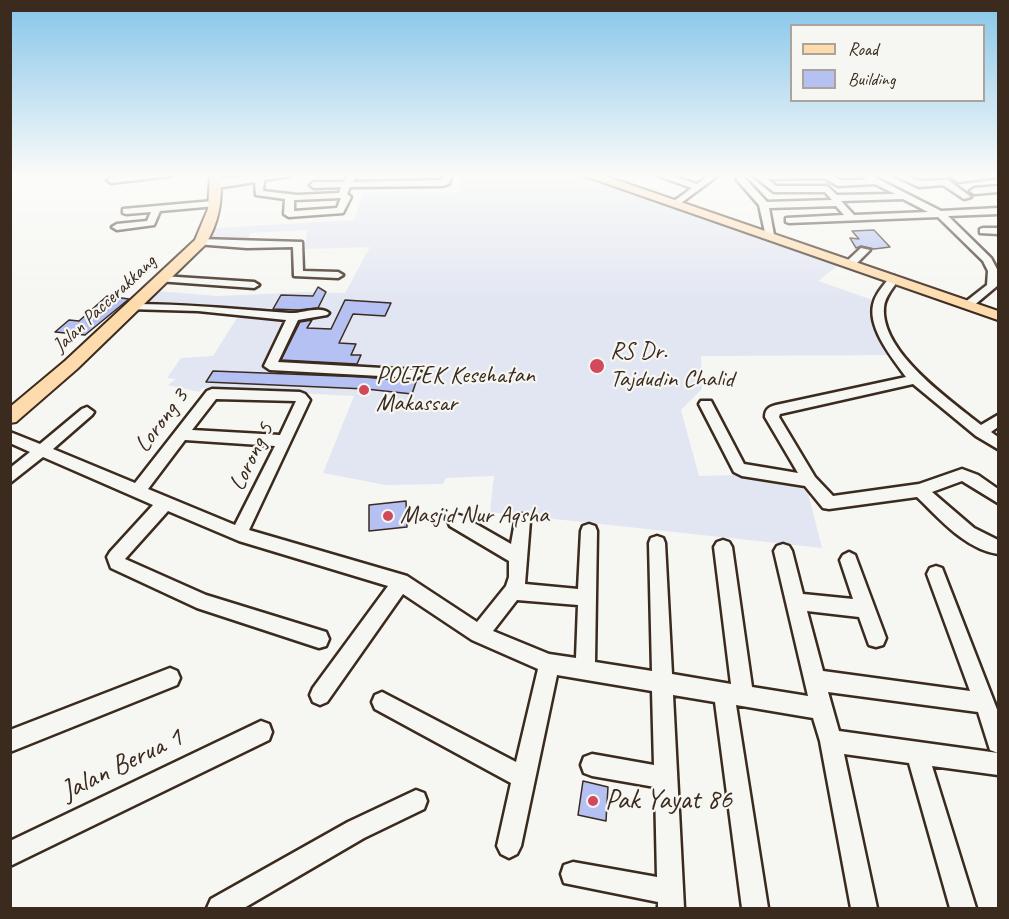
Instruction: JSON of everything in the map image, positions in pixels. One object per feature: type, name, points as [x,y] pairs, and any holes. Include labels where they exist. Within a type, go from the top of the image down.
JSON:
[{"type":"main road","name":"Jalan Paccerakkang","points":[[10,417],[71,365],[200,242],[209,227],[211,217]]},
{"type":"main road","points":[[717,217],[999,316]]},
{"type":"street","points":[[117,227],[151,223],[153,217]]},
{"type":"street","points":[[766,217],[769,235]]},
{"type":"street","points":[[789,220],[885,217]]},
{"type":"street","points":[[944,217],[982,254],[996,272],[992,286],[968,306]]},
{"type":"street","points":[[983,231],[999,231]]},
{"type":"street","points":[[200,242],[248,245],[298,244],[298,274],[338,275]]},
{"type":"street","points":[[850,264],[865,250]]},
{"type":"street","points":[[162,279],[254,285]]},
{"type":"street","points":[[894,279],[879,303],[879,319],[884,332],[915,379],[960,417],[999,444]]},
{"type":"street","points":[[132,307],[208,309],[293,317],[323,314]]},
{"type":"street","points":[[293,317],[270,366],[417,374]]},
{"type":"street","points":[[915,379],[772,412],[772,417],[810,481],[829,503],[920,490],[967,476],[999,497]]},
{"type":"street","name":"Lorong 3","points":[[138,491],[212,394],[302,398]]},
{"type":"street","name":"Lorong 5","points":[[239,534],[300,410],[302,398]]},
{"type":"street","points":[[706,404],[739,468],[747,472],[810,481]]},
{"type":"street","points":[[10,477],[44,451],[87,412]]},
{"type":"street","points":[[981,432],[999,420]]},
{"type":"street","points":[[180,435],[285,441]]},
{"type":"street","points":[[10,437],[239,534],[400,582],[479,634],[549,664],[821,709]]},
{"type":"street","points":[[920,490],[972,535],[985,543],[999,547]]},
{"type":"street","points":[[165,503],[116,557],[117,563],[203,602],[319,639]]},
{"type":"street","points":[[456,521],[518,557]]},
{"type":"street","points":[[479,634],[513,591],[518,577],[522,521]]},
{"type":"street","points":[[585,670],[590,531]]},
{"type":"street","points":[[573,874],[670,900],[657,543]]},
{"type":"street","points":[[723,547],[733,694],[755,909]]},
{"type":"street","points":[[783,551],[821,709],[831,741],[864,909]]},
{"type":"street","points":[[849,560],[876,638]]},
{"type":"street","points":[[936,574],[997,730]]},
{"type":"street","points":[[320,694],[400,582]]},
{"type":"street","points":[[513,591],[587,598]]},
{"type":"street","points":[[794,602],[865,609]]},
{"type":"street","points":[[509,846],[549,664]]},
{"type":"street","points":[[10,741],[170,678]]},
{"type":"street","points":[[815,680],[985,703]]},
{"type":"street","points":[[382,702],[524,778]]},
{"type":"street","name":"Jalan Berua 1","points":[[10,854],[261,732]]},
{"type":"street","points":[[831,741],[999,764]]},
{"type":"street","points":[[917,752],[963,909]]},
{"type":"street","points":[[592,765],[666,778]]},
{"type":"street","points":[[220,909],[356,830],[416,801]]},
{"type":"shaded area","name":"RS Dr. Tajdudin Chalid","points":[[355,217],[706,217],[841,263],[818,281],[873,300],[871,320],[892,355],[701,356],[702,389],[681,410],[699,476],[736,475],[806,485],[822,548],[490,512],[494,476],[446,478],[443,484],[386,485],[323,473],[354,396],[202,388],[199,392],[168,385],[176,379],[167,378],[181,358],[213,356],[239,315],[136,309],[157,291],[217,296],[308,292],[345,293],[370,247],[305,249],[307,230],[250,233],[248,242],[208,241],[214,228],[354,220]]},
{"type":"building","points":[[874,230],[890,247],[874,249],[861,246],[856,248],[850,238],[859,239],[852,231]]},
{"type":"building","points":[[318,287],[326,292],[318,308],[273,309],[281,295],[313,296]]},
{"type":"building","points":[[107,296],[129,299],[85,335],[55,332],[69,320],[79,321]]},
{"type":"building","points":[[345,300],[391,303],[385,316],[353,314],[339,343],[356,344],[351,355],[361,355],[357,364],[281,360],[300,322],[312,320],[307,328],[331,329]]},
{"type":"building","points":[[213,371],[364,377],[416,382],[412,394],[366,389],[206,382]]},
{"type":"building","name":"Masjid Nur Aqsha","points":[[406,501],[407,527],[369,531],[369,505]]},
{"type":"building","name":"Pak Yayat 86","points":[[583,781],[608,787],[606,821],[578,815]]},
{"type":"place","name":"RS Dr. Tajdudin Chalid","points":[[597,366]]},
{"type":"place","name":"POLTEK Kesehatan Makassar","points":[[364,390]]},
{"type":"place","name":"Masjid Nur Aqsha","points":[[388,516]]},
{"type":"place","name":"Pak Yayat 86","points":[[593,801]]}]
